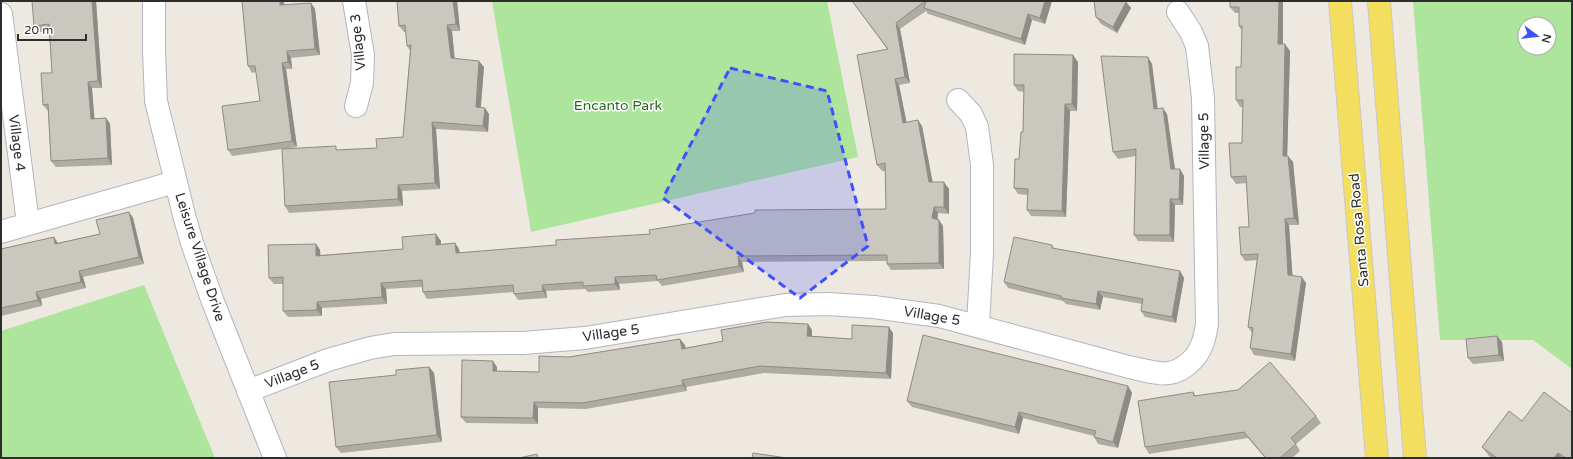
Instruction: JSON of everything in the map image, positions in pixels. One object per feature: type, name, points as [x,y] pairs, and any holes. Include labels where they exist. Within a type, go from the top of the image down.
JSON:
[{"type":"main road","name":"Santa Rosa Road","points":[[1340,1],[1377,458]]},
{"type":"main road","points":[[1379,1],[1415,458]]},
{"type":"street","name":"Leisure Village Drive","points":[[154,1],[156,101],[186,222],[202,272],[275,458]]},
{"type":"street","name":"Village 3","points":[[354,1],[363,55],[362,83],[356,106]]},
{"type":"street","name":"Village 5","points":[[248,391],[328,360],[370,348],[394,344],[523,343],[585,338],[785,304],[828,304],[874,307],[939,316],[1129,367],[1160,374],[1170,373],[1184,367],[1194,358],[1203,342],[1207,324],[1203,98],[1197,46],[1191,32],[1178,12]]},
{"type":"street","name":"Village 4","points":[[1,14],[28,223]]},
{"type":"street","name":"Village 5","points":[[958,100],[971,114],[977,127],[982,165],[982,253],[978,326]]},
{"type":"street","points":[[1,232],[28,223],[176,182]]},
{"type":"highlighted area","points":[[730,68],[827,91],[868,246],[800,298],[663,198]]},
{"type":"green space","name":"Encanto Park","points":[[492,1],[827,1],[858,157],[531,232]]},
{"type":"green space","points":[[1413,1],[1572,1],[1572,369],[1533,340],[1440,340]]},
{"type":"green space","points":[[144,285],[215,458],[1,458],[1,331]]},
{"type":"building","points":[[32,1],[92,1],[98,81],[88,82],[91,119],[106,118],[108,158],[51,161],[48,104],[43,105],[41,73],[52,73],[49,24],[34,26]]},
{"type":"building","points":[[242,1],[280,1],[280,5],[311,3],[315,49],[287,51],[288,62],[282,63],[292,141],[228,150],[222,106],[260,101],[255,66],[248,66]]},
{"type":"building","points":[[397,1],[453,1],[456,24],[447,25],[451,58],[479,61],[476,107],[485,108],[483,126],[432,122],[435,183],[398,185],[398,199],[285,206],[282,149],[336,146],[336,150],[377,148],[376,139],[403,137],[411,45],[407,46],[405,25],[399,26]]},
{"type":"building","points":[[852,1],[925,1],[896,23],[905,77],[895,79],[903,123],[918,120],[929,182],[944,182],[944,207],[934,207],[932,218],[939,220],[939,263],[887,264],[887,255],[738,256],[739,266],[657,280],[656,275],[615,277],[615,284],[583,286],[583,282],[542,285],[543,291],[514,294],[513,285],[423,292],[422,280],[381,283],[382,297],[317,302],[317,310],[283,311],[283,277],[269,278],[268,245],[316,244],[316,256],[403,249],[402,237],[436,234],[436,245],[455,243],[456,253],[556,245],[556,240],[650,234],[649,230],[755,213],[755,210],[886,209],[885,163],[877,165],[857,55],[888,49]]},
{"type":"building","points":[[926,1],[1045,1],[1040,18],[1028,14],[1021,39],[924,8]]},
{"type":"building","points":[[1094,1],[1126,2],[1113,27],[1096,17]]},
{"type":"building","points":[[1230,1],[1279,1],[1278,44],[1285,44],[1283,156],[1288,156],[1294,218],[1285,219],[1288,275],[1302,277],[1291,354],[1250,348],[1253,328],[1248,327],[1258,254],[1241,255],[1239,227],[1249,227],[1246,176],[1231,177],[1229,143],[1242,143],[1243,100],[1236,100],[1236,67],[1241,67],[1242,26],[1239,26],[1239,7],[1230,7]]},
{"type":"building","points":[[1014,54],[1073,55],[1072,104],[1065,104],[1062,211],[1027,210],[1028,189],[1014,188],[1015,159],[1019,159],[1021,132],[1023,132],[1024,85],[1014,85]]},
{"type":"building","points":[[1101,56],[1148,57],[1154,109],[1163,108],[1171,169],[1180,169],[1179,199],[1170,199],[1170,235],[1134,235],[1136,149],[1113,152]]},
{"type":"building","points":[[129,212],[139,257],[79,271],[81,282],[36,292],[38,300],[1,308],[1,249],[54,237],[55,244],[100,234],[96,220]]},
{"type":"building","points":[[1014,237],[1052,245],[1052,248],[1180,271],[1172,317],[1141,311],[1143,299],[1098,291],[1096,304],[1061,298],[1061,296],[1004,282]]},
{"type":"building","points":[[767,322],[808,324],[807,336],[852,339],[852,325],[889,327],[886,373],[760,366],[682,380],[683,385],[582,403],[534,402],[533,418],[461,417],[462,360],[493,361],[493,371],[539,372],[539,356],[569,357],[680,339],[682,349],[723,341],[721,330]]},
{"type":"building","points":[[923,335],[1128,386],[1113,442],[1094,437],[1096,431],[1019,412],[1015,427],[907,401]]},
{"type":"building","points":[[1497,336],[1499,355],[1468,358],[1466,339]]},
{"type":"building","points":[[1270,362],[1316,416],[1291,438],[1296,444],[1280,458],[1266,458],[1244,432],[1145,447],[1138,401],[1193,392],[1194,396],[1238,390]]},
{"type":"building","points":[[429,367],[437,435],[336,447],[329,382],[396,375],[396,370]]},
{"type":"building","points":[[1544,392],[1572,413],[1572,458],[1566,458],[1558,453],[1554,458],[1497,458],[1482,447],[1509,411],[1522,421]]},
{"type":"building","points":[[753,453],[787,458],[752,458]]},
{"type":"building","points":[[537,454],[538,458],[519,458]]}]
